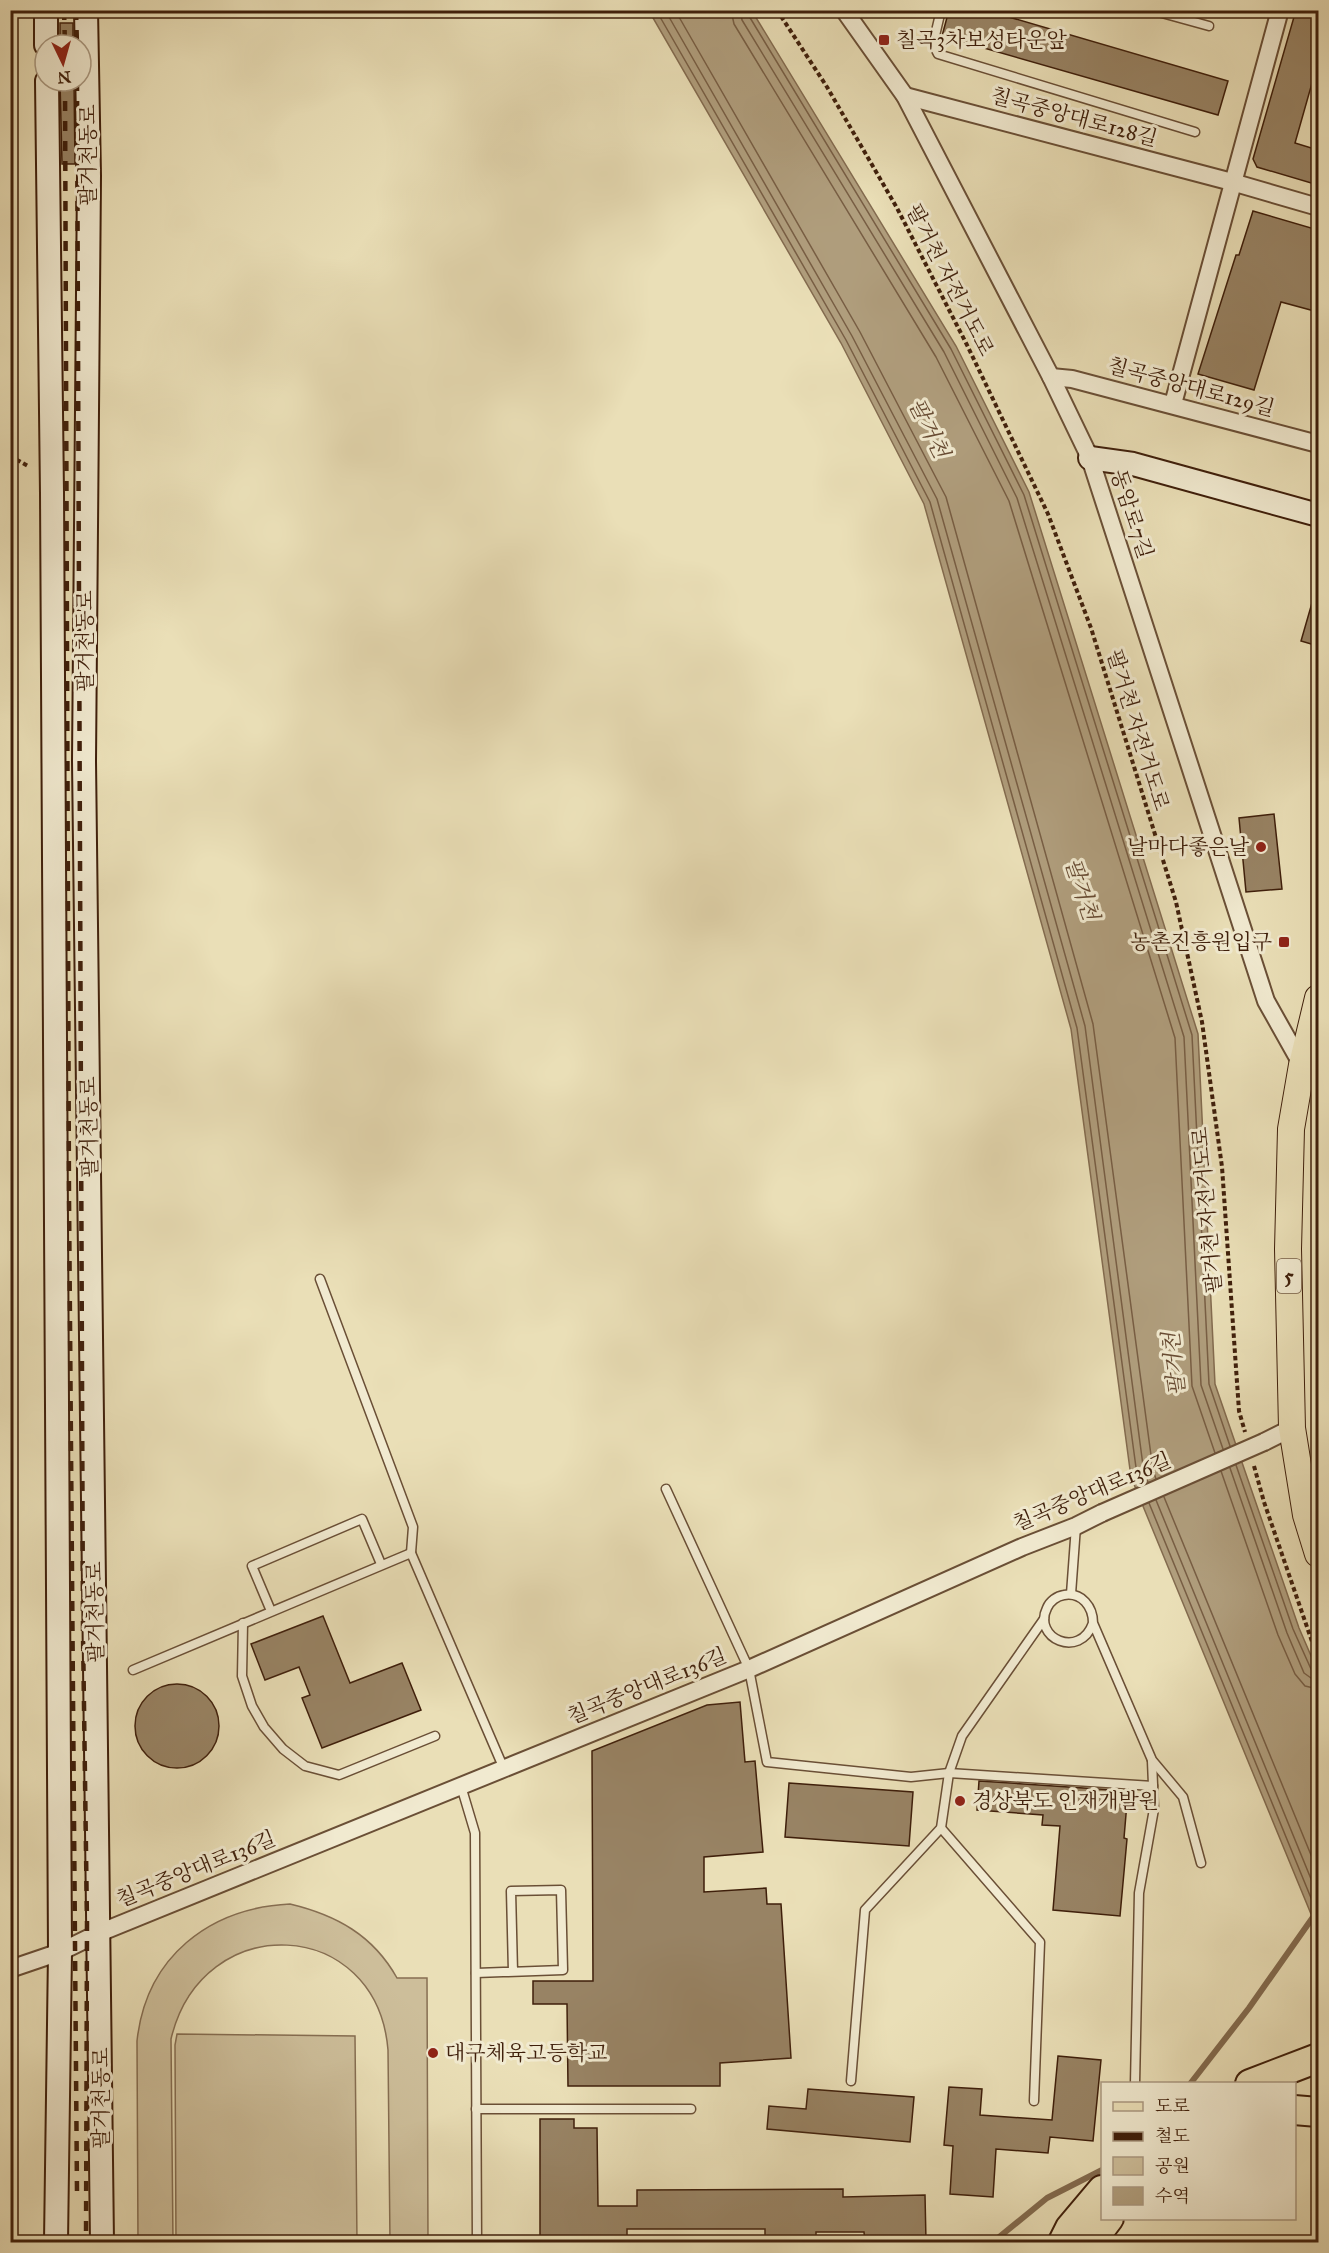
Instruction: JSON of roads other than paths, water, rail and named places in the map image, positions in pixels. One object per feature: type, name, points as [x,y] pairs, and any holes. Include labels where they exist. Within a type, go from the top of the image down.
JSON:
[{"type":"highway","points":[[1255,2082],[1318,2058]]},
{"type":"highway","points":[[1296,2110],[1318,2112]]},
{"type":"highway","points":[[1063,2242],[1070,2228],[1101,2191]]},
{"type":"highway","points":[[1091,2242],[1108,2220]]},
{"type":"main road","name":"5","points":[[1318,998],[1302,1065],[1291,1129],[1288,1249],[1292,1428],[1306,1515],[1318,1554]]},
{"type":"street","points":[[46,10],[46,33]]},
{"type":"street","name":"팔거천동로","points":[[86,10],[88,176],[84,761],[102,2242]]},
{"type":"street","name":"동암로7길","points":[[844,10],[904,96],[1051,377],[1090,458],[1266,1001],[1302,1065]]},
{"type":"street","points":[[1173,404],[1280,10]]},
{"type":"street","name":"팔거천동로","points":[[47,93],[52,493],[60,1952],[56,2242]]},
{"type":"street","name":"칠곡중앙대로128길","points":[[904,96],[1232,182],[1318,207]]},
{"type":"street","name":"칠곡중앙대로129길","points":[[1051,377],[1072,379],[1173,404],[1318,444]]},
{"type":"street","points":[[1090,458],[1132,465],[1318,515]]},
{"type":"street","name":"칠곡중앙대로136길","points":[[10,1969],[60,1952],[99,1933],[748,1669],[1022,1547],[1076,1526],[1292,1428]]},
{"type":"lane","points":[[941,10],[933,44],[938,54],[1195,132]]},
{"type":"lane","points":[[1151,10],[1209,26]]},
{"type":"lane","points":[[320,1279],[413,1527],[411,1552],[504,1769]]},
{"type":"lane","points":[[666,1489],[748,1669],[766,1762],[911,1776],[949,1773],[1153,1786]]},
{"type":"lane","points":[[271,1611],[252,1566],[340,1528],[362,1519],[381,1564]]},
{"type":"lane","points":[[1071,1594],[1076,1526]]},
{"type":"lane","points":[[133,1670],[411,1552]]},
{"type":"lane","points":[[851,2081],[865,1910],[941,1828],[949,1773],[963,1736],[1044,1619],[1049,1604],[1063,1595],[1071,1594],[1085,1601],[1093,1614],[1093,1623],[1152,1760],[1183,1797],[1201,1863]]},
{"type":"lane","points":[[1044,1619],[1049,1634],[1063,1643],[1079,1641],[1093,1623]]},
{"type":"lane","points":[[243,1623],[242,1676],[252,1706],[264,1727],[283,1749],[305,1766],[339,1775],[435,1736]]},
{"type":"lane","points":[[1135,2082],[1139,1893],[1154,1809],[1152,1760]]},
{"type":"lane","points":[[461,1786],[475,1833],[477,2242]]},
{"type":"lane","points":[[941,1828],[1040,1942],[1034,2101]]},
{"type":"lane","points":[[476,1972],[513,1972],[563,1970],[561,1890],[511,1891],[513,1972]]},
{"type":"lane","points":[[476,2109],[691,2109]]},
{"type":"water","name":"팔거천","points":[[649,11],[752,11],[956,346],[1029,492],[1198,1034],[1215,1384],[1299,1628],[1318,1672],[1318,1931],[1131,1477],[1071,1029],[924,504],[841,343]]},
{"type":"waterway","points":[[1192,2082],[1249,2008],[1318,1910]]},
{"type":"waterway","points":[[993,2242],[1047,2198],[1101,2171]]},
{"type":"railway","points":[[64,10],[65,33]]},
{"type":"railway","points":[[76,10],[77,33]]},
{"type":"railway","points":[[65,93],[69,1197],[77,2193]]},
{"type":"railway","points":[[77,93],[83,1633],[87,1923],[86,2242]]},
{"type":"place","name":"칠곡3차보성타운앞","points":[[884,40]]},
{"type":"place","name":"날마다좋은날","points":[[1261,847]]},
{"type":"place","name":"농촌진흥원입구","points":[[1284,942]]},
{"type":"place","name":"경상북도 인재개발원","points":[[960,1801]]},
{"type":"place","name":"대구체육고등학교","points":[[433,2053]]}]
